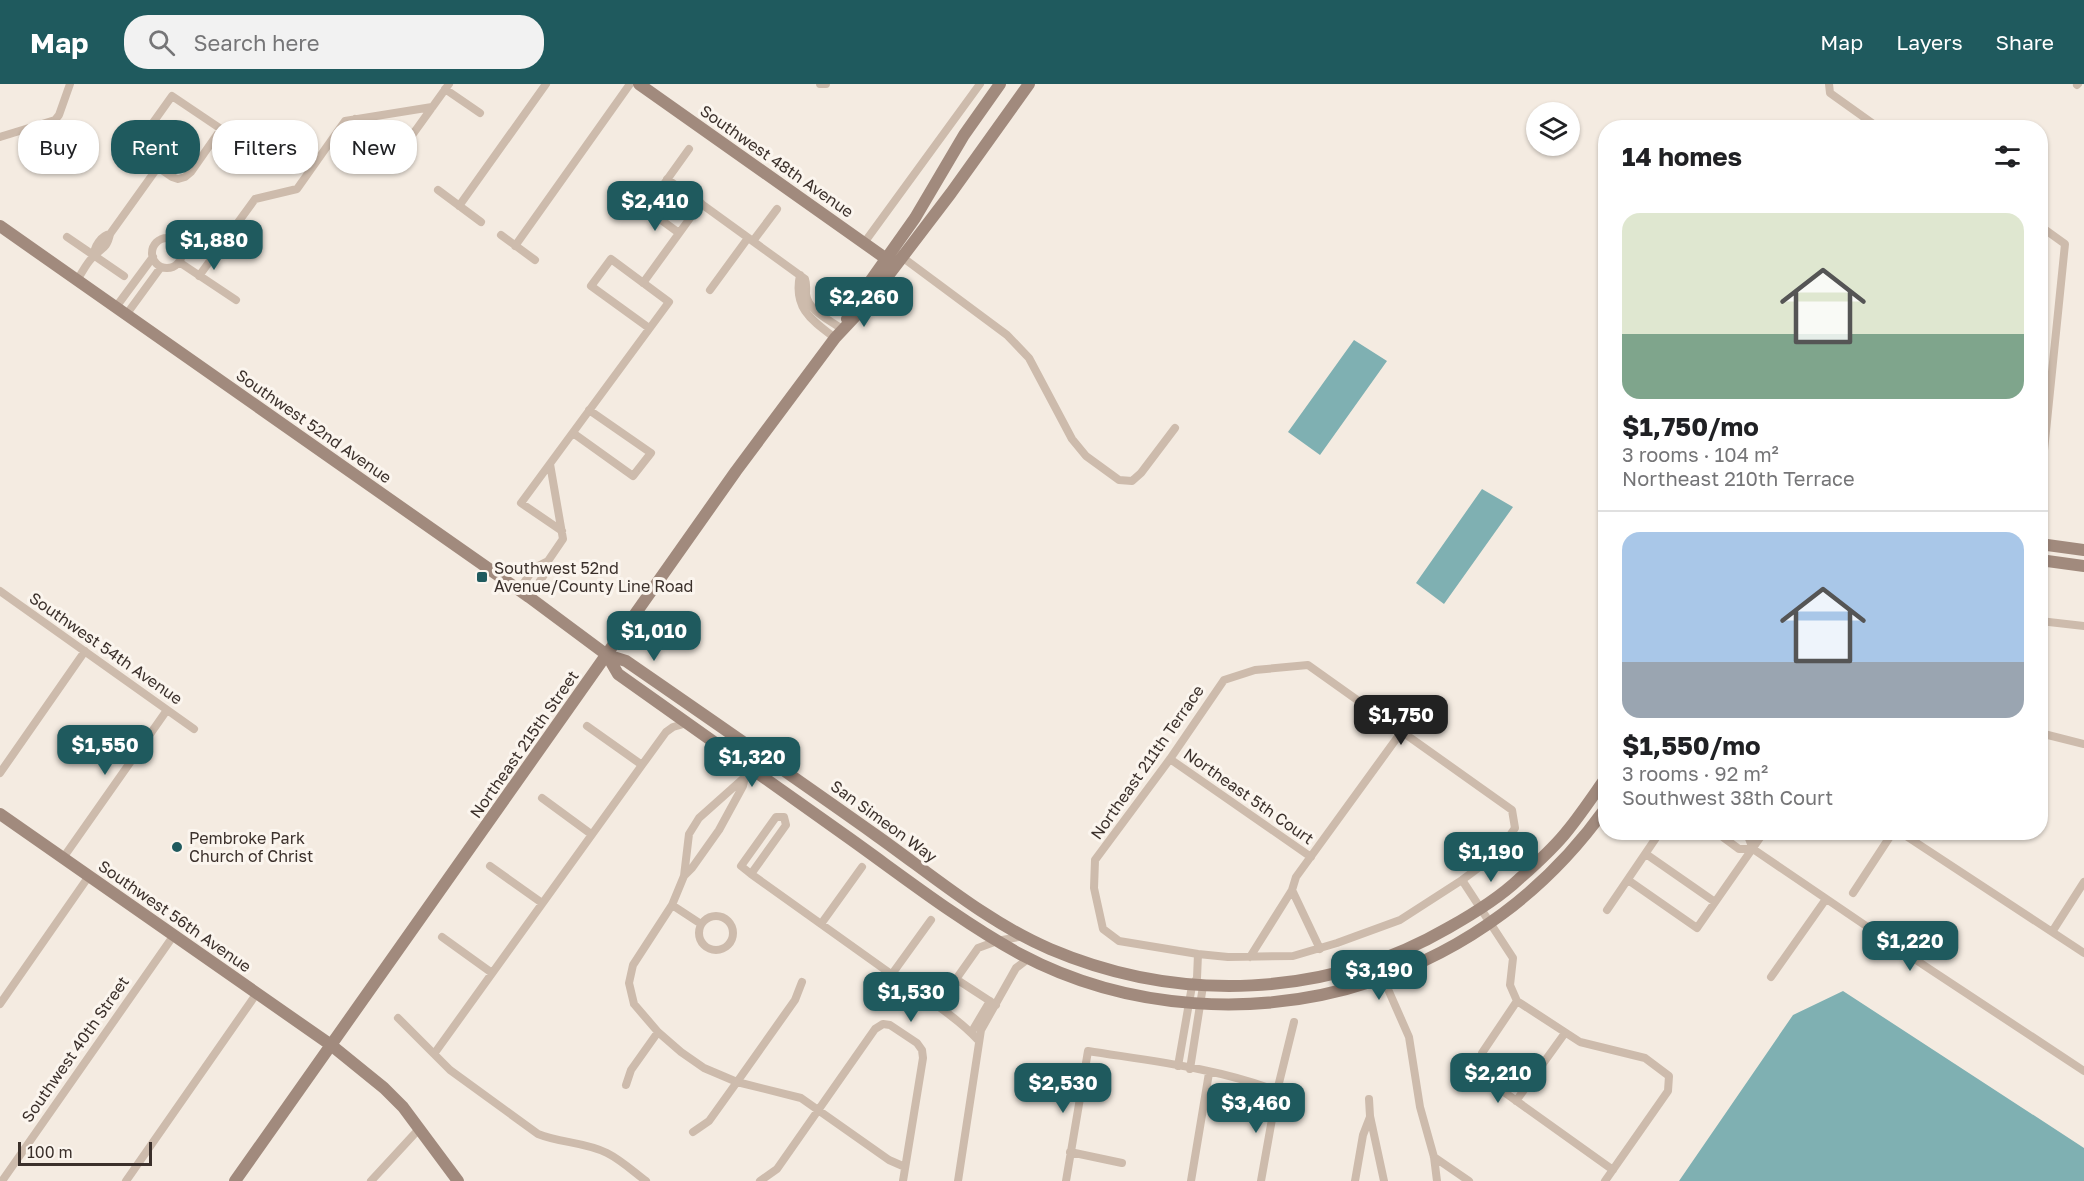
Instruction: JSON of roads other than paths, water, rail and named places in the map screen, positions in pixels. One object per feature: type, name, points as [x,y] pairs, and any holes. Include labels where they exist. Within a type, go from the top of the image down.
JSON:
[{"type":"street","points":[[0,136],[55,120],[70,84]]},
{"type":"street","points":[[459,206],[546,84]]},
{"type":"street","points":[[515,246],[630,84]]},
{"type":"street","name":"Southwest 48th Avenue","points":[[639,84],[864,243],[894,258]]},
{"type":"street","points":[[864,243],[980,84]]},
{"type":"street","name":"Northeast 215th Street","points":[[235,1181],[736,471],[838,333],[865,306],[964,135],[1000,84]]},
{"type":"street","name":"Northeast 215th Street","points":[[894,258],[951,193],[1029,84]]},
{"type":"street","points":[[1829,84],[1830,93],[1868,120]]},
{"type":"street","points":[[355,119],[400,152],[447,86],[480,113]]},
{"type":"street","points":[[172,96],[221,129],[185,177],[178,179],[172,177],[158,167],[143,157],[140,144],[172,96]]},
{"type":"street","points":[[199,276],[255,199],[297,189],[345,121],[432,107]]},
{"type":"street","points":[[680,232],[646,209],[689,149]]},
{"type":"street","points":[[77,280],[94,256],[94,249],[104,236],[110,234],[153,174]]},
{"type":"street","points":[[667,179],[800,275],[797,294],[807,315],[838,333]]},
{"type":"street","points":[[438,190],[482,222]]},
{"type":"street","points":[[643,283],[700,203]]},
{"type":"street","points":[[710,290],[777,209]]},
{"type":"street","name":"Southwest 52nd Avenue","points":[[0,226],[524,593],[607,655]]},
{"type":"street","points":[[2048,232],[2065,244],[2048,402]]},
{"type":"street","points":[[501,235],[535,260]]},
{"type":"street","points":[[67,237],[124,276]]},
{"type":"street","points":[[116,307],[153,257],[154,247],[158,242],[167,238],[172,239],[180,245],[182,255],[173,267],[161,267]]},
{"type":"street","points":[[153,257],[161,267]]},
{"type":"street","points":[[894,258],[1000,328],[1015,342],[1029,358],[1071,439],[1086,456],[1119,480],[1132,481],[1141,473],[1175,428]]},
{"type":"street","points":[[562,531],[521,503],[589,410],[650,328],[669,302],[611,259],[591,286],[650,328]]},
{"type":"street","points":[[179,262],[236,300]]},
{"type":"street","points":[[126,315],[161,267]]},
{"type":"street","points":[[573,433],[633,476],[651,453],[589,410]]},
{"type":"street","points":[[524,593],[534,568],[548,561],[563,539],[550,464]]},
{"type":"street","points":[[2048,545],[2084,550]]},
{"type":"street","points":[[2048,562],[2084,566]]},
{"type":"street","name":"Southwest 54th Avenue","points":[[1,593],[194,729]]},
{"type":"street","points":[[2048,622],[2084,626]]},
{"type":"street","points":[[0,773],[85,651]]},
{"type":"street","name":"San Simeon Way","points":[[607,655],[618,674],[687,723],[748,772],[997,941],[1029,958],[1083,980],[1122,992],[1195,1002],[1240,1004],[1302,999],[1347,990],[1383,978],[1452,948],[1492,923],[1541,883],[1573,850],[1598,818]]},
{"type":"street","name":"San Simeon Way","points":[[607,655],[626,661],[1005,925],[1018,937],[1123,974],[1241,987],[1331,976],[1376,962],[1424,942],[1482,909],[1518,880],[1567,831],[1598,789]]},
{"type":"street","name":"Northeast 211th Terrace","points":[[1198,954],[1119,941],[1103,928],[1094,888],[1095,860],[1170,759],[1224,680],[1255,670],[1308,665],[1402,731]]},
{"type":"street","points":[[63,858],[167,710]]},
{"type":"street","points":[[434,1054],[642,765],[670,729],[687,723]]},
{"type":"street","points":[[587,726],[642,765]]},
{"type":"street","points":[[1190,1069],[1198,954],[1250,957],[1293,956],[1320,949],[1400,920],[1462,880],[1497,854],[1515,828],[1512,810],[1402,731],[1296,877],[1292,890],[1250,957]]},
{"type":"street","points":[[2048,735],[2084,744]]},
{"type":"street","points":[[760,754],[748,772],[699,818],[689,834],[684,876],[672,905],[633,965],[629,982],[634,1004],[658,1032],[704,1068],[737,1082],[801,1098],[889,1160],[905,1167]]},
{"type":"street","name":"Northeast 5th Court","points":[[1170,759],[1311,857]]},
{"type":"street","points":[[684,876],[693,868],[719,830],[748,772]]},
{"type":"street","points":[[542,798],[591,834]]},
{"type":"street","points":[[751,874],[786,825],[784,817],[776,817],[741,866],[751,874],[936,1006],[979,1041]]},
{"type":"street","name":"Southwest 56th Avenue","points":[[2,820],[63,858],[331,1045],[384,1088],[403,1107],[458,1181]]},
{"type":"street","points":[[1607,910],[1655,840]]},
{"type":"street","points":[[1727,840],[1739,849],[1753,849],[2084,1071]]},
{"type":"street","points":[[1750,840],[1753,849]]},
{"type":"street","points":[[1628,880],[1697,928],[1759,840]]},
{"type":"street","points":[[1852,893],[1888,840]]},
{"type":"street","points":[[1912,840],[2084,953]]},
{"type":"street","points":[[1646,854],[1715,902]]},
{"type":"street","points":[[490,866],[542,903]]},
{"type":"street","points":[[821,924],[862,867]]},
{"type":"street","points":[[0,1004],[89,876]]},
{"type":"street","points":[[1462,880],[1513,958],[1510,985],[1517,1001],[1580,1042],[1645,1058],[1669,1076],[1668,1091],[1605,1181]]},
{"type":"street","points":[[2052,932],[2084,882]]},
{"type":"street","points":[[1292,890],[1320,949]]},
{"type":"street","points":[[1771,977],[1826,899]]},
{"type":"street","points":[[672,905],[701,924]]},
{"type":"street","points":[[709,917],[725,918],[733,927],[733,938],[730,944],[721,950],[704,946],[699,936],[701,924],[709,917]]},
{"type":"street","points":[[892,974],[932,920]]},
{"type":"street","points":[[936,1006],[978,948],[979,929]]},
{"type":"street","name":"Southwest 40th Street","points":[[2,1181],[174,935]]},
{"type":"street","points":[[978,948],[1018,937],[1016,968]]},
{"type":"street","points":[[441,938],[492,973]]},
{"type":"street","points":[[971,1033],[1016,968],[1029,958]]},
{"type":"street","points":[[1376,962],[1409,1037],[1420,1107],[1434,1157],[1437,1181]]},
{"type":"street","points":[[956,979],[993,1003]]},
{"type":"street","points":[[693,1132],[709,1121],[795,1000],[802,982]]},
{"type":"street","points":[[126,1181],[257,993]]},
{"type":"street","points":[[1517,1001],[1482,1053],[1490,1082],[1613,1170]]},
{"type":"street","points":[[1178,1066],[1195,1002]]},
{"type":"street","points":[[958,1181],[981,1030],[993,1003]]},
{"type":"street","points":[[398,1018],[450,1070],[538,1134],[608,1153],[646,1181]]},
{"type":"street","points":[[1262,1181],[1276,1091],[1294,1022]]},
{"type":"street","points":[[760,1181],[777,1169],[874,1029],[883,1024],[890,1024],[917,1043],[922,1050],[923,1058],[903,1181]]},
{"type":"street","points":[[626,1085],[631,1070],[658,1032]]},
{"type":"street","points":[[1516,1101],[1565,1033]]},
{"type":"street","points":[[1066,1181],[1088,1051],[1249,1080],[1276,1091]]},
{"type":"street","points":[[1191,1181],[1209,1073]]},
{"type":"street","points":[[1369,1099],[1370,1116],[1384,1181]]},
{"type":"street","points":[[1355,1181],[1363,1135],[1370,1116]]},
{"type":"street","points":[[371,1181],[418,1130]]},
{"type":"street","points":[[1070,1152],[1122,1163]]},
{"type":"street","points":[[1434,1157],[1468,1181]]},
{"type":"water","points":[[1354,340],[1387,361],[1320,455],[1288,432]]},
{"type":"water","points":[[1482,489],[1513,507],[1444,604],[1416,583]]},
{"type":"water","points":[[1843,991],[2084,1148],[2084,1181],[1679,1181],[1793,1015]]},
{"type":"place","name":"Southwest 52nd Avenue/County Line Road","points":[[482,577]]},
{"type":"place","name":"Pembroke Park Church of Christ","points":[[177,847]]}]
